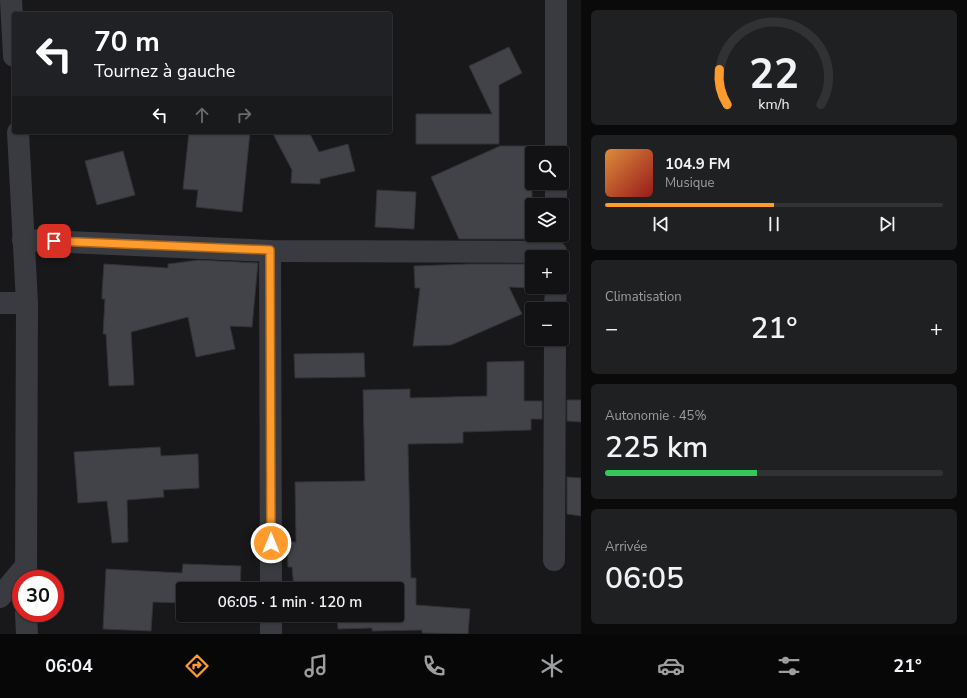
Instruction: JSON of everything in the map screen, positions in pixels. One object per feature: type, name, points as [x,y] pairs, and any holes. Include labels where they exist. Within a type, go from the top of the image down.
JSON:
[{"type":"street","points":[[11,0],[12,19]]},
{"type":"street","points":[[556,0],[556,146]]},
{"type":"street","points":[[18,134],[27,303],[25,570]]},
{"type":"street","points":[[23,240],[270,250],[556,248]]},
{"type":"street","points":[[270,250],[271,582]]},
{"type":"street","points":[[0,303],[27,303]]},
{"type":"street","points":[[554,560],[555,346]]},
{"type":"street","points":[[0,597],[12,585]]},
{"type":"street","points":[[26,622],[26,634]]},
{"type":"street","points":[[271,622],[271,634]]},
{"type":"building","points":[[509,47],[522,73],[499,85],[499,144],[416,144],[416,114],[492,114],[469,66]]},
{"type":"building","points":[[189,134],[250,134],[242,212],[196,207],[198,190],[183,189]]},
{"type":"building","points":[[273,134],[310,134],[319,152],[348,144],[355,171],[320,179],[320,184],[291,183],[292,170]]},
{"type":"building","points":[[500,146],[525,146],[525,190],[532,190],[532,198],[525,198],[525,239],[459,239],[431,177]]},
{"type":"building","points":[[123,151],[135,195],[97,205],[85,161]]},
{"type":"building","points":[[377,190],[416,192],[414,229],[375,227]]},
{"type":"building","points":[[199,260],[258,263],[252,327],[230,326],[235,349],[196,357],[188,317],[131,332],[134,385],[109,386],[106,334],[103,334],[105,299],[102,299],[102,292],[104,264],[168,268],[168,264]]},
{"type":"building","points":[[525,264],[525,288],[509,287],[522,314],[451,345],[413,346],[420,288],[415,288],[414,266]]},
{"type":"building","points":[[364,353],[365,377],[295,378],[294,354]]},
{"type":"building","points":[[524,361],[524,401],[542,401],[542,419],[531,419],[531,430],[463,432],[463,443],[408,444],[411,578],[416,578],[416,605],[470,609],[468,634],[422,633],[422,630],[372,631],[372,628],[338,629],[338,622],[404,622],[404,582],[293,582],[292,567],[288,567],[287,542],[296,542],[295,482],[365,481],[363,390],[410,389],[410,398],[487,396],[487,362]]},
{"type":"building","points":[[567,400],[581,400],[581,422],[567,421]]},
{"type":"building","points":[[160,447],[161,456],[198,454],[199,488],[163,490],[164,497],[127,500],[128,542],[112,543],[107,501],[78,503],[74,452]]},
{"type":"building","points":[[567,477],[581,478],[581,516],[567,514]]},
{"type":"building","points":[[183,564],[241,566],[240,582],[176,582],[176,603],[153,602],[151,631],[103,629],[106,569],[182,573]]},
{"type":"route","points":[[54,241],[270,250],[271,543]]}]
